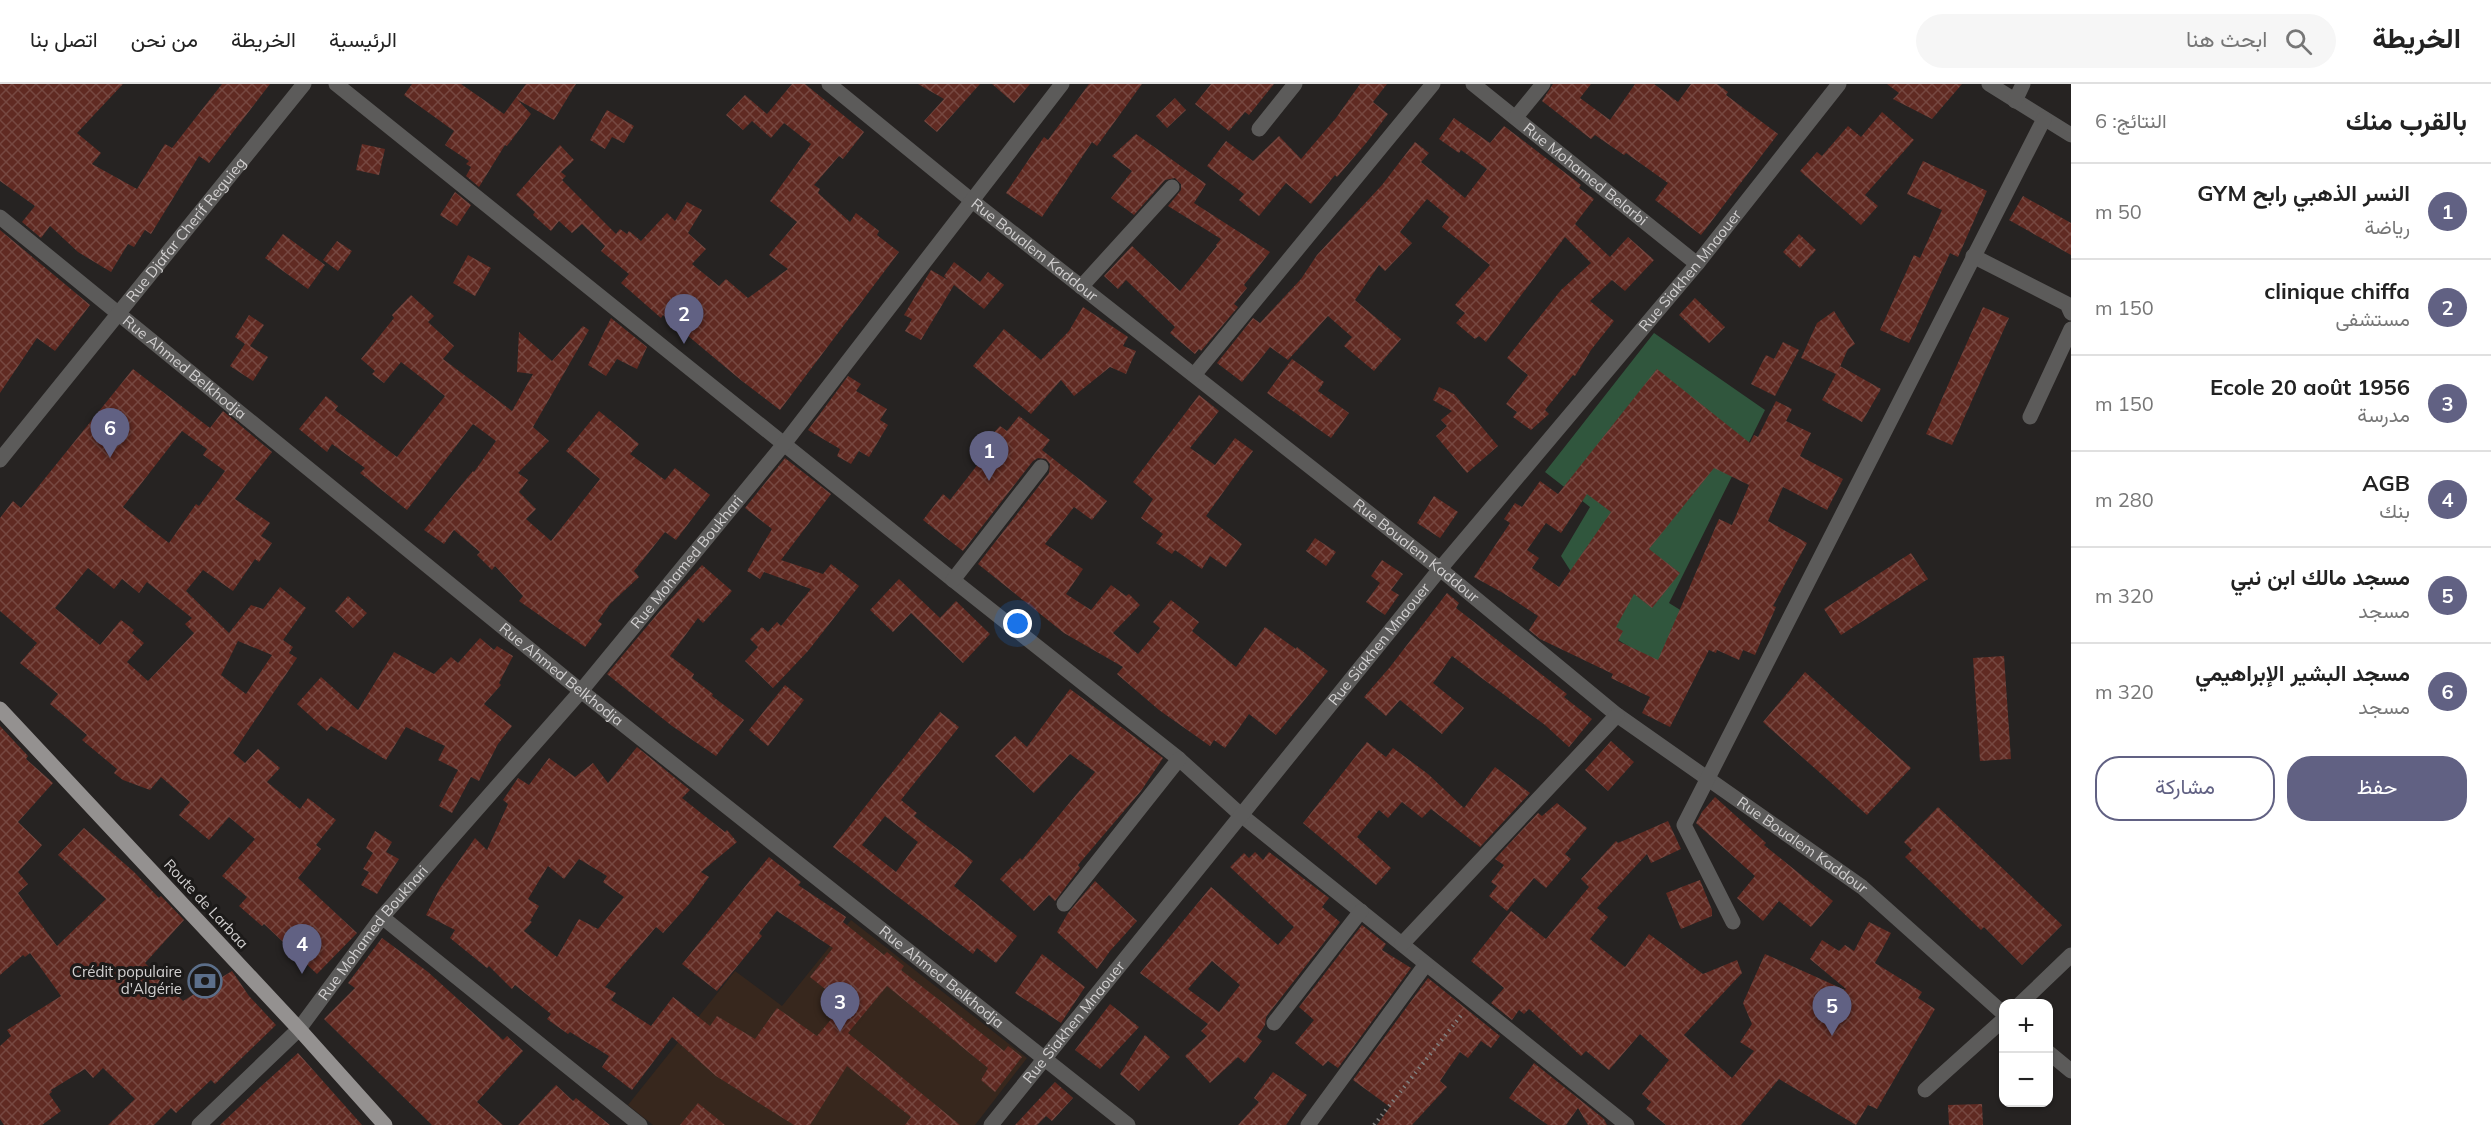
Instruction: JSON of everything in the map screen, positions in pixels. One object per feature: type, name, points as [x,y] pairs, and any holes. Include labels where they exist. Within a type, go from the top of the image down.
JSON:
[{"type":"main road","name":"Route de Larbaa","points":[[0,709],[299,1029],[385,1125]]},
{"type":"street","name":"Rue Djafar Cherif Reguieg","points":[[0,460],[304,84]]},
{"type":"street","points":[[336,84],[952,580],[1179,759],[1241,815],[1627,1125]]},
{"type":"street","name":"Rue Boualem Kaddour","points":[[829,84],[971,200],[1440,569],[1617,715],[1862,887],[1999,1010]]},
{"type":"street","name":"Rue Mohamed Boukhari","points":[[199,1125],[299,1029],[382,917],[581,691],[784,444],[1062,84]]},
{"type":"street","points":[[1259,129],[1295,84]]},
{"type":"street","points":[[1194,375],[1433,84]]},
{"type":"street","name":"Rue Mohamed Belarbi","points":[[1473,84],[1697,264]]},
{"type":"street","points":[[1516,117],[1543,84]]},
{"type":"street","name":"Rue Siakhen Mnaouer","points":[[991,1125],[1046,1060],[1440,569],[1697,264],[1839,84]]},
{"type":"street","points":[[1989,84],[2071,135]]},
{"type":"street","points":[[2014,101],[2023,84]]},
{"type":"street","points":[[1733,922],[1684,825],[2044,118]]},
{"type":"street","points":[[1081,287],[1172,187]]},
{"type":"street","name":"Rue Ahmed Belkhodja","points":[[0,217],[581,691],[1128,1125]]},
{"type":"street","points":[[1974,255],[2067,304],[2071,313]]},
{"type":"street","points":[[2030,417],[2071,328]]},
{"type":"street","points":[[952,580],[1041,467]]},
{"type":"street","points":[[1402,944],[1617,715]]},
{"type":"street","points":[[1064,904],[1179,759]]},
{"type":"street","points":[[1274,1023],[1361,911]]},
{"type":"street","points":[[382,917],[640,1125]]},
{"type":"street","points":[[2025,999],[2071,955]]},
{"type":"street","points":[[1308,1125],[1426,964]]},
{"type":"street","points":[[1925,1090],[1999,1023]]},
{"type":"street","points":[[2050,1053],[2071,1071]]},
{"type":"path","points":[[1374,1125],[1473,1001]]},
{"type":"shaded area","points":[[851,920],[1027,1058],[975,1125],[653,1125],[628,1105],[735,971],[782,1006]]},
{"type":"green space","points":[[1654,333],[1765,410],[1669,603],[1690,616],[1661,667],[1612,636],[1561,556],[1590,507],[1545,472]]},
{"type":"building","points":[[0,84],[123,84],[77,133],[101,153],[92,164],[137,189],[165,144],[172,148],[222,84],[270,84],[209,163],[199,156],[151,234],[145,230],[134,247],[128,244],[111,272],[78,252],[50,226],[41,238],[22,222],[35,206],[0,181]]},
{"type":"building","points":[[412,84],[461,84],[504,114],[526,84],[576,84],[554,120],[518,100],[531,114],[507,146],[505,145],[479,187],[466,176],[471,167],[466,164],[469,161],[445,145],[454,131],[404,95]]},
{"type":"building","points":[[792,84],[805,84],[864,132],[843,159],[839,156],[814,185],[820,189],[818,193],[850,222],[856,213],[879,231],[877,235],[899,252],[780,410],[663,315],[661,318],[621,283],[629,274],[601,251],[605,246],[582,224],[572,233],[559,221],[551,231],[516,195],[560,145],[574,160],[561,172],[566,176],[562,180],[616,234],[620,229],[627,234],[629,231],[641,241],[667,213],[675,221],[687,202],[702,210],[688,233],[706,249],[692,264],[719,286],[726,279],[748,298],[788,269],[769,255],[797,222],[770,201],[811,144],[784,123],[771,138],[752,121],[743,130],[726,115],[745,95],[767,114]]},
{"type":"building","points":[[918,84],[980,84],[937,132],[924,121],[944,99]]},
{"type":"building","points":[[992,84],[1030,84],[1014,103]]},
{"type":"building","points":[[1089,84],[1142,84],[1097,146],[1092,142],[1042,217],[1006,193],[1044,137],[1048,140]]},
{"type":"building","points":[[1211,84],[1274,84],[1249,115],[1245,112],[1229,131],[1195,104]]},
{"type":"building","points":[[1360,84],[1387,84],[1373,102],[1388,114],[1367,142],[1311,204],[1286,183],[1259,216],[1239,200],[1244,194],[1207,166],[1226,141],[1253,161],[1279,136],[1301,159],[1336,118]]},
{"type":"building","points":[[1553,84],[1591,84],[1580,98],[1610,120],[1635,84],[1654,84],[1678,102],[1691,84],[1717,84],[1728,92],[1726,95],[1778,134],[1701,235],[1655,200],[1668,183],[1626,153],[1624,155],[1595,135],[1591,139],[1542,101]]},
{"type":"building","points":[[1887,84],[1962,84],[1932,119],[1893,99],[1899,93]]},
{"type":"building","points":[[1175,98],[1186,110],[1167,128],[1156,116]]},
{"type":"building","points":[[607,110],[634,126],[624,143],[612,137],[605,149],[590,140]]},
{"type":"building","points":[[1882,112],[1914,140],[1865,195],[1878,206],[1861,225],[1800,171],[1817,152],[1822,156],[1848,126],[1861,137]]},
{"type":"building","points":[[1454,118],[1490,143],[1504,126],[1581,185],[1579,188],[1594,199],[1575,224],[1610,257],[1628,237],[1654,260],[1625,291],[1612,280],[1590,301],[1614,321],[1591,350],[1575,376],[1573,375],[1545,410],[1549,414],[1531,430],[1513,417],[1517,412],[1506,404],[1528,375],[1507,358],[1561,290],[1591,263],[1565,237],[1486,342],[1479,336],[1475,339],[1456,323],[1465,313],[1455,305],[1490,265],[1442,227],[1449,217],[1427,199],[1400,232],[1412,243],[1385,271],[1379,265],[1355,300],[1401,339],[1374,371],[1344,346],[1352,337],[1328,316],[1288,360],[1270,347],[1242,382],[1217,363],[1253,318],[1260,323],[1301,279],[1317,255],[1382,185],[1415,142],[1429,153],[1421,162],[1465,198],[1487,169],[1461,150],[1459,153],[1439,139]]},
{"type":"building","points":[[1136,134],[1206,184],[1194,203],[1270,252],[1244,285],[1247,288],[1234,304],[1238,307],[1201,351],[1199,349],[1195,354],[1170,333],[1175,327],[1126,280],[1118,289],[1104,276],[1132,246],[1180,291],[1221,239],[1168,206],[1181,190],[1181,184],[1175,178],[1165,180],[1134,215],[1111,198],[1132,171],[1112,156]]},
{"type":"building","points":[[362,144],[385,149],[379,175],[356,170]]},
{"type":"building","points":[[1923,161],[1987,191],[1958,257],[1950,253],[1909,343],[1880,330],[1914,255],[1920,258],[1942,210],[1907,194]]},
{"type":"building","points":[[455,192],[471,205],[457,226],[440,215]]},
{"type":"building","points":[[2023,196],[2071,223],[2071,255],[2009,220]]},
{"type":"building","points":[[0,230],[90,305],[55,351],[37,338],[0,393]]},
{"type":"building","points":[[283,234],[325,265],[308,289],[265,258]]},
{"type":"building","points":[[1799,234],[1816,250],[1800,268],[1783,252]]},
{"type":"building","points":[[337,241],[352,251],[338,271],[323,260]]},
{"type":"building","points":[[468,255],[491,268],[475,296],[453,283]]},
{"type":"building","points":[[954,262],[980,282],[988,272],[1004,285],[984,309],[954,285],[921,340],[905,331],[912,319],[904,315],[931,270],[948,280],[944,276]]},
{"type":"building","points":[[411,295],[434,316],[428,322],[454,346],[443,359],[512,411],[533,374],[517,372],[519,332],[552,361],[583,326],[589,330],[533,427],[549,441],[518,473],[528,480],[519,492],[536,509],[526,519],[551,541],[600,479],[566,451],[599,411],[639,444],[630,454],[665,480],[675,468],[710,495],[676,540],[665,532],[634,571],[639,577],[610,604],[598,621],[602,624],[585,647],[519,601],[523,596],[495,566],[492,570],[477,555],[480,552],[454,530],[444,544],[424,530],[474,472],[496,441],[473,424],[407,510],[360,473],[365,468],[332,444],[327,452],[299,429],[326,396],[338,406],[335,410],[397,457],[445,396],[401,362],[384,383],[372,374],[375,371],[361,359],[394,318],[392,315]]},
{"type":"building","points":[[1695,298],[1725,327],[1709,343],[1679,315]]},
{"type":"building","points":[[1083,307],[1128,337],[1123,346],[1136,351],[1126,374],[1110,367],[1074,396],[1061,380],[1031,414],[973,366],[1004,329],[1041,360],[1069,331]]},
{"type":"building","points":[[1983,307],[2009,318],[1952,445],[1926,434]]},
{"type":"building","points":[[1834,311],[1855,344],[1848,349],[1840,366],[1881,389],[1862,422],[1822,400],[1836,374],[1801,358],[1817,323]]},
{"type":"building","points":[[249,315],[264,325],[250,346],[268,357],[253,381],[230,366],[245,344],[235,337]]},
{"type":"building","points":[[611,318],[647,347],[637,369],[617,359],[606,376],[588,365]]},
{"type":"building","points":[[1783,342],[1799,350],[1775,396],[1751,384],[1766,355],[1774,359]]},
{"type":"building","points":[[1292,359],[1324,382],[1318,391],[1349,413],[1331,438],[1267,393]]},
{"type":"building","points":[[133,369],[210,428],[223,411],[272,452],[235,499],[270,523],[261,536],[272,543],[259,562],[255,559],[233,591],[203,570],[186,591],[229,633],[251,605],[263,609],[280,587],[306,608],[283,640],[293,647],[289,653],[297,658],[233,753],[245,763],[258,749],[280,768],[267,782],[300,809],[308,798],[336,820],[316,845],[321,849],[298,878],[357,933],[317,974],[264,924],[262,926],[239,906],[247,897],[222,876],[255,839],[229,817],[209,840],[179,815],[190,802],[161,777],[150,790],[123,780],[114,773],[117,769],[82,740],[87,735],[50,704],[58,694],[20,663],[37,643],[0,611],[0,518],[13,501],[21,508]],"holes":[[[182,431],[207,449],[203,455],[225,471],[199,506],[196,504],[169,543],[123,507]],[[88,568],[114,589],[122,579],[139,593],[147,582],[192,618],[185,624],[194,633],[148,681],[127,662],[144,643],[132,633],[134,630],[121,620],[100,645],[55,608]],[[238,641],[272,655],[246,694],[221,675]]]},
{"type":"building","points":[[1657,369],[1750,443],[1754,435],[1758,437],[1776,401],[1792,409],[1786,421],[1811,433],[1800,456],[1843,479],[1827,510],[1783,487],[1768,521],[1807,543],[1773,606],[1776,607],[1755,655],[1743,650],[1739,660],[1717,650],[1716,653],[1709,650],[1670,727],[1642,713],[1650,697],[1611,678],[1613,674],[1540,639],[1529,630],[1538,616],[1474,577],[1510,523],[1504,519],[1515,503],[1522,507],[1540,481],[1558,494]],"holes":[[[1714,468],[1749,485],[1732,525],[1719,519],[1658,660],[1618,641],[1623,631],[1616,627],[1634,594],[1652,608],[1680,573],[1649,549]],[[1587,494],[1611,512],[1559,587],[1532,568],[1539,558],[1527,550],[1546,523],[1561,533]]]},
{"type":"building","points":[[848,376],[861,384],[856,391],[887,409],[880,420],[888,425],[869,457],[859,451],[851,464],[837,456],[840,449],[808,430]]},
{"type":"building","points":[[1439,387],[1454,394],[1498,446],[1467,473],[1436,436],[1447,426],[1441,420],[1452,411],[1433,400]]},
{"type":"building","points":[[1199,395],[1219,411],[1190,448],[1215,465],[1235,438],[1253,451],[1206,516],[1242,544],[1226,567],[1210,556],[1202,569],[1175,550],[1172,554],[1156,543],[1163,534],[1141,518],[1153,499],[1133,482]]},
{"type":"building","points":[[1019,416],[1050,440],[1042,450],[1107,501],[1092,520],[1074,507],[1045,544],[1083,569],[1066,594],[1091,610],[1111,585],[1126,596],[1129,594],[1140,605],[1113,633],[1138,654],[1160,628],[1153,622],[1171,600],[1199,622],[1192,631],[1236,667],[1265,627],[1296,649],[1297,647],[1328,671],[1276,735],[1249,714],[1225,748],[1214,740],[1210,746],[1159,710],[1117,674],[1123,667],[1064,633],[978,564],[1049,473],[1050,464],[1046,459],[1038,458],[1033,461],[963,551],[923,520],[943,494],[950,500],[996,441],[990,437],[1000,426],[1007,431]]},
{"type":"building","points":[[785,458],[831,494],[781,560],[823,574],[831,564],[859,586],[808,651],[773,688],[745,661],[758,647],[750,639],[762,627],[768,632],[777,622],[781,626],[811,589],[764,572],[760,579],[747,571],[772,529],[745,508]]},
{"type":"building","points":[[1434,496],[1458,512],[1440,538],[1417,523]]},
{"type":"building","points":[[1315,538],[1336,552],[1326,566],[1306,551]]},
{"type":"building","points":[[1911,553],[1928,579],[1841,635],[1824,609]]},
{"type":"building","points":[[1382,560],[1403,574],[1391,590],[1399,595],[1385,615],[1366,602],[1380,583],[1371,576]]},
{"type":"building","points":[[702,565],[732,591],[703,623],[698,618],[670,656],[694,674],[692,678],[713,694],[712,696],[744,720],[716,756],[672,726],[607,674]]},
{"type":"building","points":[[899,579],[940,618],[956,601],[990,634],[963,663],[911,613],[893,632],[870,610]]},
{"type":"building","points":[[1447,593],[1459,603],[1456,608],[1567,694],[1564,697],[1592,719],[1569,747],[1545,725],[1452,656],[1433,683],[1464,708],[1442,734],[1400,700],[1386,716],[1364,697]]},
{"type":"building","points":[[348,596],[367,613],[353,628],[335,611]]},
{"type":"building","points":[[480,638],[494,650],[497,646],[513,656],[499,683],[501,685],[484,704],[512,726],[498,744],[479,781],[471,777],[452,813],[439,806],[458,770],[438,760],[445,746],[406,727],[386,760],[331,726],[327,731],[297,704],[321,677],[358,710],[394,652],[434,674],[451,657],[458,663]]},
{"type":"building","points":[[2004,656],[2011,759],[1980,761],[1973,658]]},
{"type":"building","points":[[1805,672],[1911,768],[1867,815],[1763,722]]},
{"type":"building","points":[[785,685],[804,700],[768,746],[749,730]]},
{"type":"building","points":[[1070,689],[1163,758],[1141,791],[1078,865],[1080,868],[1055,901],[1049,895],[1034,911],[1000,879],[1020,858],[1022,860],[1095,772],[1070,754],[1034,793],[995,756],[1015,736],[1027,747]]},
{"type":"building","points":[[940,712],[959,727],[901,800],[917,813],[914,816],[973,861],[954,886],[1017,936],[996,963],[977,948],[973,954],[833,847]],"holes":[[[885,816],[918,842],[896,872],[862,845]]]},
{"type":"building","points":[[0,726],[28,756],[26,759],[53,783],[18,822],[42,845],[18,872],[28,884],[18,893],[57,946],[106,899],[58,855],[84,828],[134,872],[159,898],[161,896],[184,920],[145,963],[183,1001],[232,971],[249,996],[276,1025],[215,1084],[211,1080],[176,1113],[171,1108],[154,1125],[108,1125],[135,1099],[103,1068],[93,1078],[85,1069],[51,1090],[49,1094],[61,1111],[42,1125],[4,1125],[0,1119],[0,1046],[11,1036],[7,1030],[61,996],[30,953],[25,957],[23,955],[0,975]]},
{"type":"building","points":[[1611,741],[1634,762],[1608,791],[1585,770]]},
{"type":"building","points":[[1367,742],[1386,757],[1393,748],[1428,774],[1464,808],[1495,767],[1530,793],[1480,847],[1431,809],[1422,818],[1402,802],[1388,818],[1379,810],[1357,837],[1391,868],[1376,885],[1303,823]]},
{"type":"building","points":[[637,747],[690,790],[682,798],[725,832],[727,830],[737,842],[701,872],[709,877],[690,903],[663,933],[656,927],[605,987],[616,993],[611,1000],[651,1026],[673,997],[710,1026],[717,1016],[755,1039],[777,1008],[817,1036],[844,1004],[810,977],[833,948],[777,911],[759,933],[762,936],[717,991],[682,964],[769,857],[801,882],[798,885],[846,917],[843,922],[884,955],[887,952],[904,966],[901,970],[1004,1051],[1008,1046],[1022,1057],[995,1092],[981,1080],[988,1068],[887,986],[848,1033],[960,1125],[905,1125],[911,1117],[847,1066],[810,1125],[794,1125],[716,1076],[672,1037],[632,1090],[602,1067],[609,1056],[570,1032],[568,1034],[547,1019],[551,1014],[515,985],[512,989],[489,966],[487,968],[450,938],[455,930],[426,915],[440,888],[475,838],[487,850],[508,804],[503,800],[518,778],[529,785],[549,758],[575,777],[593,763],[608,783]],"holes":[[[579,859],[607,876],[603,882],[624,897],[598,929],[579,919],[557,957],[524,931],[532,922],[530,921],[539,906],[528,899],[548,866],[564,879]]]},
{"type":"building","points":[[1715,797],[1766,843],[1764,845],[1833,901],[1811,927],[1779,901],[1763,921],[1737,898],[1755,876],[1696,823]]},
{"type":"building","points":[[1557,803],[1587,828],[1565,854],[1571,859],[1546,888],[1534,878],[1507,911],[1489,896],[1497,886],[1491,882],[1504,865],[1495,859],[1538,813],[1542,816]]},
{"type":"building","points":[[1938,807],[2062,925],[2022,965],[1984,927],[1981,930],[1905,857],[1912,850],[1904,842]]},
{"type":"building","points":[[1668,821],[1681,849],[1651,863],[1647,854],[1597,908],[1608,917],[1590,939],[1625,967],[1649,934],[1703,974],[1737,960],[1742,973],[1684,1035],[1732,1078],[1754,1051],[1740,1042],[1752,1024],[1743,1003],[1765,954],[1845,990],[1810,959],[1822,940],[1839,951],[1845,945],[1854,951],[1869,922],[1891,933],[1875,963],[1922,992],[1918,998],[1935,1009],[1877,1109],[1868,1105],[1856,1125],[1779,1079],[1741,1125],[1666,1125],[1646,1109],[1651,1102],[1642,1094],[1669,1060],[1640,1034],[1609,1070],[1586,1051],[1581,1056],[1529,1009],[1524,1014],[1519,1010],[1512,1020],[1491,1003],[1504,988],[1471,961],[1511,911],[1546,939],[1589,887],[1581,879],[1616,841],[1618,843]]},
{"type":"building","points":[[375,831],[392,842],[386,852],[399,859],[377,894],[361,885],[369,872],[363,869],[373,853],[366,848]]},
{"type":"building","points":[[1255,852],[1263,860],[1269,852],[1329,898],[1322,907],[1340,922],[1266,1017],[1265,1025],[1257,1037],[1262,1041],[1245,1063],[1238,1057],[1210,1083],[1185,1056],[1207,1036],[1201,1031],[1208,1024],[1140,973],[1211,887],[1278,945],[1294,927],[1230,867],[1244,853],[1249,858]],"holes":[[[1212,961],[1240,985],[1219,1012],[1188,989]]]},
{"type":"building","points":[[1700,880],[1712,910],[1712,916],[1681,929],[1666,893]]},
{"type":"building","points":[[1095,881],[1137,921],[1097,969],[1057,932],[1068,913]]},
{"type":"building","points":[[1362,925],[1386,944],[1382,950],[1411,968],[1338,1068],[1328,1061],[1323,1066],[1295,1043],[1314,1020],[1299,1007]]},
{"type":"building","points":[[382,938],[428,972],[503,1040],[507,1036],[523,1051],[477,1102],[503,1125],[432,1125],[324,1019],[355,988],[348,983]]},
{"type":"building","points":[[1042,954],[1085,987],[1061,1023],[1015,993]]},
{"type":"building","points":[[1428,978],[1500,1036],[1491,1048],[1481,1041],[1468,1058],[1460,1052],[1440,1081],[1447,1087],[1412,1125],[1377,1125],[1390,1107],[1353,1080]]},
{"type":"building","points":[[1110,1004],[1139,1027],[1100,1069],[1075,1050]]},
{"type":"building","points":[[1145,1035],[1170,1057],[1139,1091],[1120,1074]]},
{"type":"building","points":[[298,1053],[362,1125],[220,1125],[258,1089]]},
{"type":"building","points":[[1534,1063],[1604,1119],[1607,1125],[1588,1125],[1578,1108],[1566,1125],[1548,1125],[1509,1098]]},
{"type":"building","points":[[1273,1072],[1307,1095],[1286,1125],[1238,1125],[1259,1102],[1254,1098]]},
{"type":"building","points":[[1055,1082],[1073,1098],[1052,1121],[1046,1116],[1037,1125],[1015,1125]]},
{"type":"building","points":[[556,1085],[573,1101],[576,1098],[610,1125],[518,1125]]},
{"type":"building","points":[[698,1103],[725,1125],[680,1125]]},
{"type":"building","points":[[1982,1104],[1983,1125],[1949,1125],[1948,1105]]},
{"type":"place","name":"clinique chiffa","points":[[684,344]]},
{"type":"place","name":"مسجد البشير الإبراهيمي","points":[[110,458]]},
{"type":"place","name":"النسر الذهبي رابح GYM","points":[[989,481]]},
{"type":"place","name":"AGB","points":[[302,974]]},
{"type":"place","name":"Crédit populaire d'Algérie","points":[[205,981]]},
{"type":"place","name":"Ecole 20 août 1956","points":[[840,1032]]},
{"type":"place","name":"مسجد مالك ابن نبي","points":[[1832,1036]]}]
